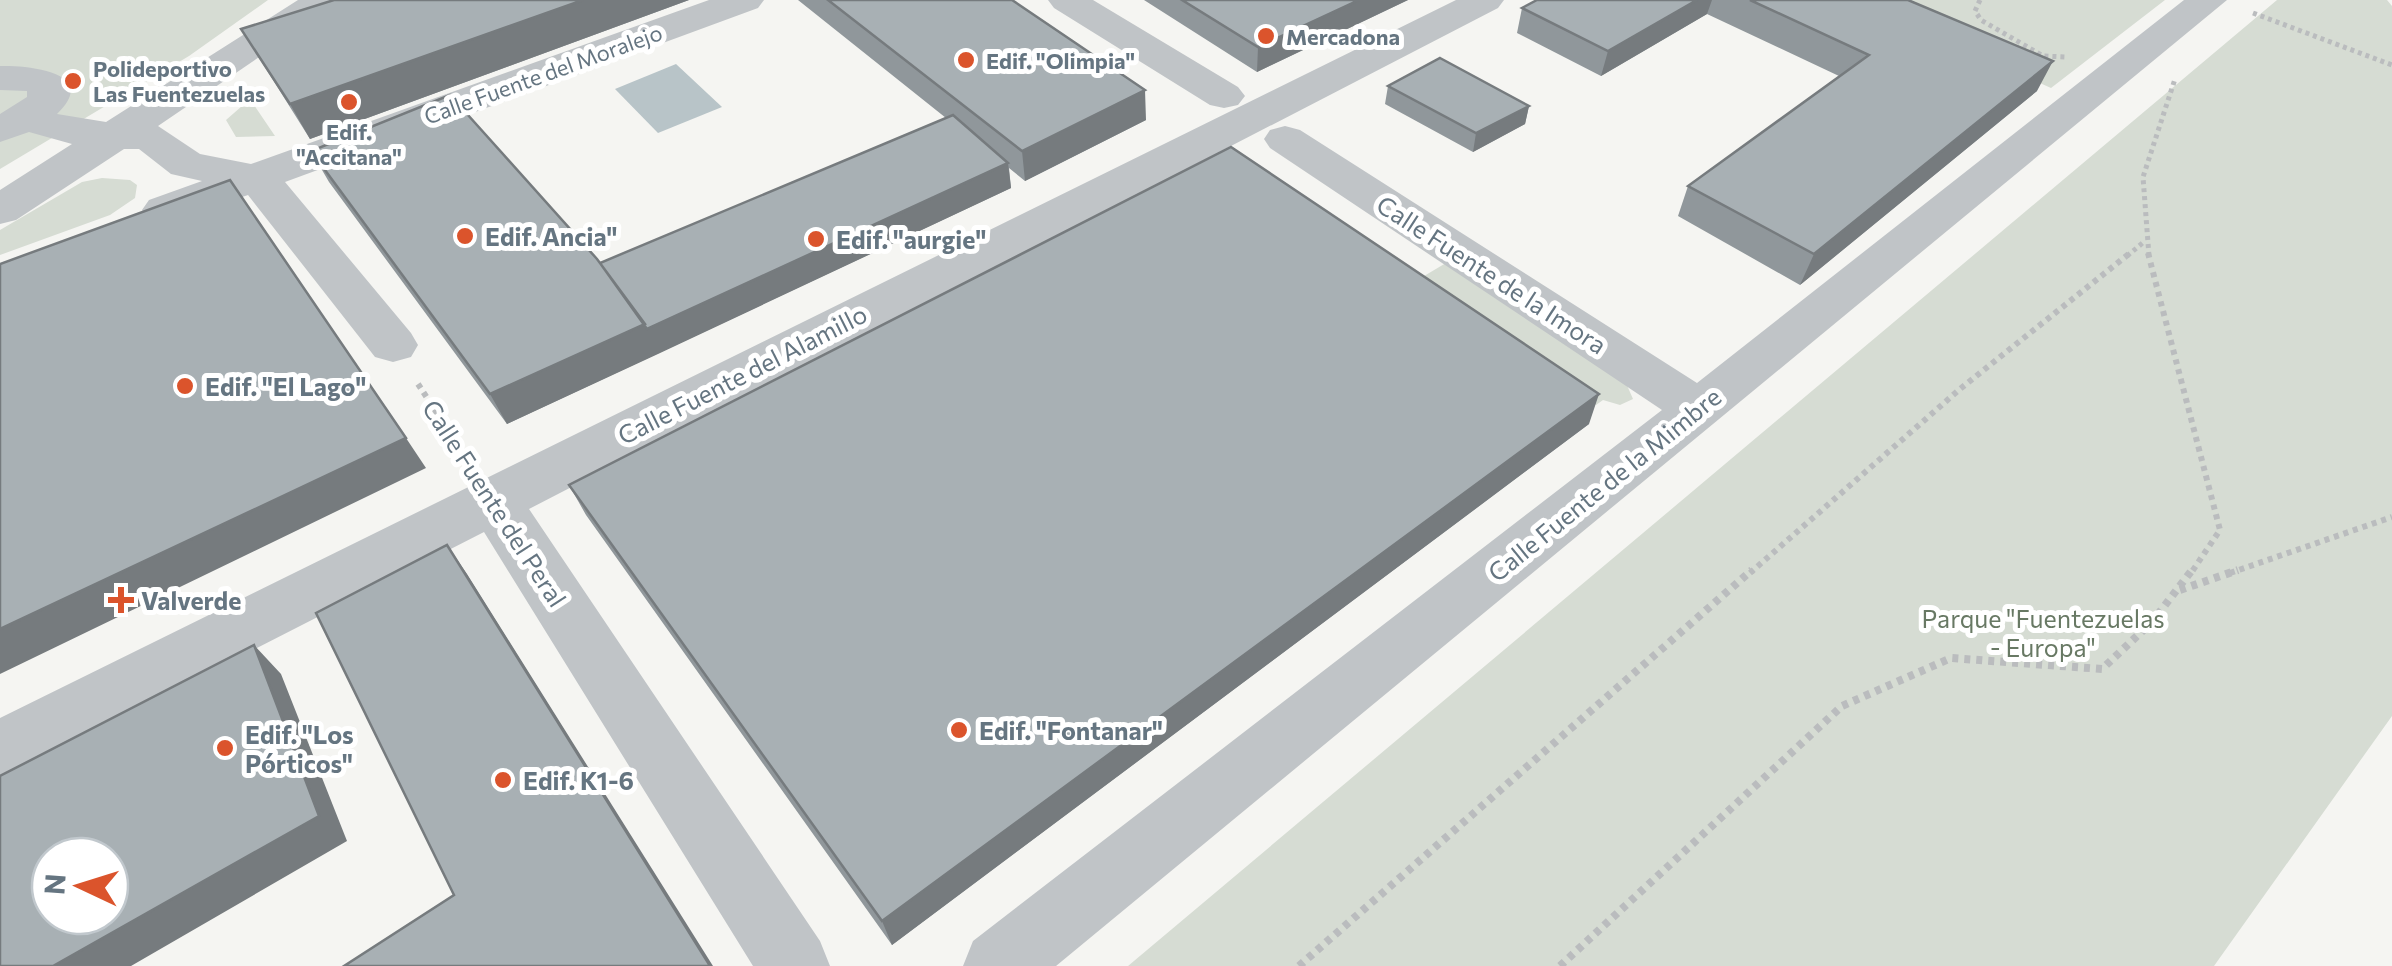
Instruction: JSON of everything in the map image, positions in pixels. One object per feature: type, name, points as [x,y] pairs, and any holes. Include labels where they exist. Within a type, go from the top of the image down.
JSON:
[{"type":"street","points":[[0,210],[324,0]]},
{"type":"street","name":"Calle Fuente del Moralejo","points":[[129,222],[745,0]]},
{"type":"street","points":[[1067,0],[1224,96]]},
{"type":"street","name":"Calle Fuente del Alamillo","points":[[0,750],[1485,0]]},
{"type":"street","name":"Calle Fuente de la Mimbre","points":[[998,966],[1699,409],[2002,160],[2208,0]]},
{"type":"street","points":[[0,78],[29,77],[48,85],[46,100],[13,124]]},
{"type":"street","points":[[13,124],[150,138],[186,165],[258,178],[393,345]]},
{"type":"street","name":"Calle Fuente de la Imora","points":[[1285,139],[1699,409]]},
{"type":"street","name":"Calle Fuente del Peral","points":[[493,499],[794,966]]},
{"type":"path","points":[[1980,0],[1975,10],[1981,20],[2043,56],[2076,55]]},
{"type":"path","points":[[2253,13],[2392,65]]},
{"type":"path","points":[[1560,966],[1842,706],[1951,658],[2102,669],[2140,640],[2179,590],[2220,530],[2145,241],[2143,178],[2177,75]]},
{"type":"path","points":[[1299,966],[1960,389],[2145,241]]},
{"type":"path","name":"Calle Fuente del Peral","points":[[393,345],[493,499]]},
{"type":"path","points":[[2179,590],[2392,517]]},
{"type":"green space","name":"Polideportivo Las Fuentezuelas","points":[[0,0],[268,0],[189,56],[0,169]]},
{"type":"green space","points":[[1854,0],[2165,0],[2051,88]]},
{"type":"green space","name":"Parque \"Fuentezuelas - Europa\"","points":[[2277,0],[2387,0],[2392,6],[2392,716],[2214,966],[1128,966]]},
{"type":"green space","points":[[250,99],[275,136],[236,137],[226,120]]},
{"type":"green space","points":[[102,178],[130,180],[137,185],[135,198],[110,215],[0,255],[0,230],[82,182]]},
{"type":"green space","points":[[1451,260],[1626,383],[1633,399],[1620,405],[1603,400],[1596,405],[1414,282]]},
{"type":"shaded area","points":[[676,64],[722,107],[658,133],[615,89]]},
{"type":"building","points":[[334,0],[583,0],[290,104],[241,29]]},
{"type":"building","name":"Edif. \"Olimpia\"","points":[[828,0],[1012,0],[1145,90],[1022,151]]},
{"type":"building","points":[[1182,0],[1359,0],[1258,47]]},
{"type":"building","points":[[1537,0],[1697,0],[1608,51],[1522,8]]},
{"type":"building","points":[[1750,0],[1908,0],[2053,61],[1814,254],[1688,186],[1869,55]]},
{"type":"building","points":[[1440,58],[1529,106],[1476,133],[1388,86]]},
{"type":"building","name":"Edif. Ancia\"","points":[[450,95],[597,259],[645,324],[490,394],[311,151]]},
{"type":"building","name":"Edif. \"aurgie\"","points":[[953,115],[1008,163],[647,329],[600,263]]},
{"type":"building","name":"Edif. \"Fontanar\"","points":[[1231,147],[1599,394],[882,921],[569,485]]},
{"type":"building","name":"Edif. \"El Lago\"","points":[[230,180],[406,438],[0,629],[0,264]]},
{"type":"building","name":"Edif. K1-6","points":[[447,545],[710,966],[344,966],[454,895],[316,613]]},
{"type":"building","name":"Edif. \"Los Pórticos\"","points":[[254,645],[319,816],[130,923],[130,836],[30,836],[30,936],[106,936],[53,966],[0,966],[0,776]]},
{"type":"place","name":"Mercadona","points":[[1266,36]]},
{"type":"place","name":"Edif. \"Olimpia\"","points":[[966,60]]},
{"type":"place","name":"Polideportivo Las Fuentezuelas","points":[[73,81]]},
{"type":"place","name":"Edif. \"Accitana\"","points":[[349,102]]},
{"type":"place","name":"Edif. Ancia\"","points":[[465,236]]},
{"type":"place","name":"Edif. \"aurgie\"","points":[[816,239]]},
{"type":"place","name":"Edif. \"El Lago\"","points":[[185,386]]},
{"type":"place","name":"Valverde","points":[[121,600]]},
{"type":"place","name":"Edif. \"Fontanar\"","points":[[959,730]]},
{"type":"place","name":"Edif. \"Los Pórticos\"","points":[[225,748]]},
{"type":"place","name":"Edif. K1-6","points":[[503,780]]}]
